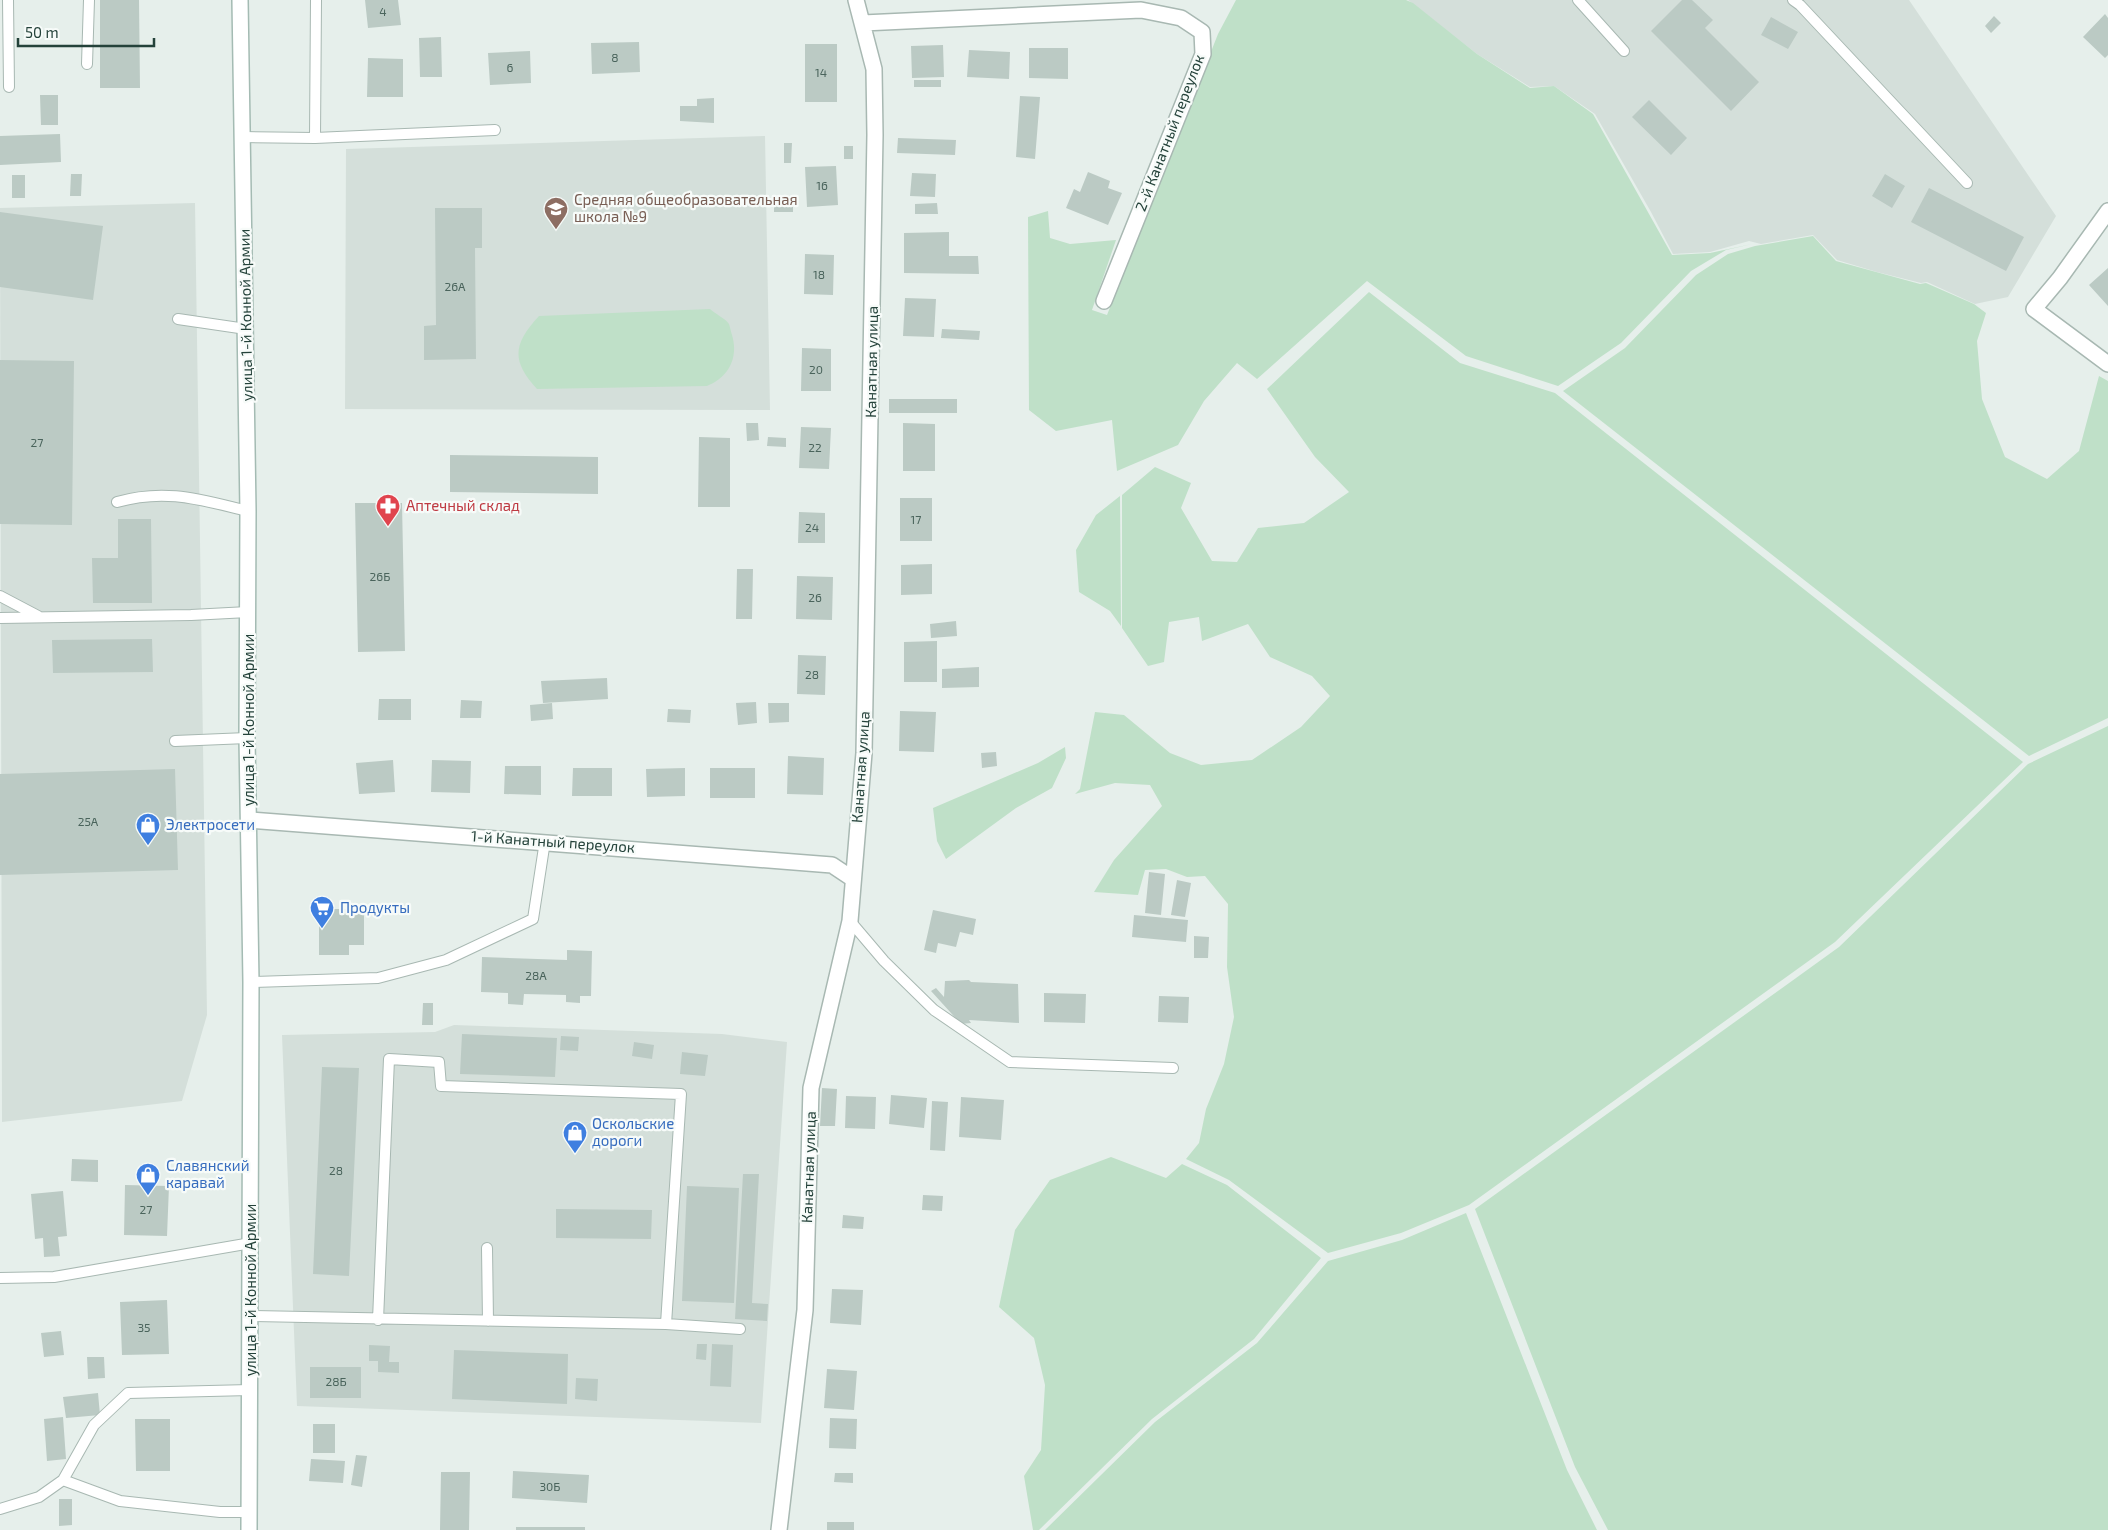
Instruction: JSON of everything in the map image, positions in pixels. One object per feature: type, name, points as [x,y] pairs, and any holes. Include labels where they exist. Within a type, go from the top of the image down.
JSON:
[{"type":"street","name":"улица 1-й Конной Армии","points":[[240,0],[248,511],[247,738],[251,982],[250,1530]]},
{"type":"street","name":"Канатная улица","points":[[779,1530],[805,1310],[811,1088],[850,921],[864,752],[875,135],[874,70],[856,0]]},
{"type":"street","name":"2-й Канатный переулок","points":[[863,24],[1140,10],[1181,18],[1202,32],[1203,54],[1104,301]]},
{"type":"street","points":[[2108,211],[2060,278],[2034,309],[2108,364]]},
{"type":"street","name":"1-й Канатный переулок","points":[[249,820],[545,841],[832,865],[853,879]]},
{"type":"lane","points":[[8,0],[9,87]]},
{"type":"lane","points":[[87,64],[89,0]]},
{"type":"lane","points":[[315,138],[316,0]]},
{"type":"lane","points":[[1578,0],[1624,51]]},
{"type":"lane","points":[[1793,0],[1800,5],[1967,184]]},
{"type":"lane","points":[[243,138],[315,138],[495,130]]},
{"type":"lane","points":[[178,319],[246,329]]},
{"type":"lane","points":[[117,502],[140,496],[181,495],[248,511]]},
{"type":"lane","points":[[0,596],[39,616]]},
{"type":"lane","points":[[0,618],[191,615],[248,612]]},
{"type":"lane","points":[[175,741],[247,738]]},
{"type":"lane","points":[[251,982],[378,978],[446,960],[505,933],[533,919],[545,841]]},
{"type":"lane","points":[[850,921],[884,961],[934,1010],[1010,1062],[1173,1068]]},
{"type":"lane","points":[[378,1320],[389,1059],[439,1062],[441,1086],[682,1094],[666,1324]]},
{"type":"lane","points":[[0,1278],[54,1277],[251,1243]]},
{"type":"lane","points":[[487,1248],[488,1321]]},
{"type":"lane","points":[[251,1316],[378,1320],[666,1324],[740,1329]]},
{"type":"lane","points":[[0,1509],[39,1497],[63,1480],[94,1425],[128,1393],[250,1390]]},
{"type":"lane","points":[[63,1480],[120,1501],[220,1512],[250,1512]]},
{"type":"shaded area","points":[[1408,0],[1909,0],[2056,216],[2008,297],[1975,304],[1927,282],[1921,283],[1837,260],[1813,235],[1761,244],[1749,241],[1710,252],[1673,254],[1595,114],[1554,86],[1530,87],[1477,54]]},
{"type":"shaded area","name":"Средняя общеобразовательная школа №9","points":[[765,136],[770,410],[345,409],[346,149]]},
{"type":"shaded area","points":[[195,203],[207,1015],[182,1101],[2,1122],[0,208]]},
{"type":"shaded area","points":[[454,1025],[722,1034],[787,1042],[761,1423],[297,1406],[282,1035],[435,1032]]},
{"type":"green space","points":[[1236,0],[1406,0],[1413,3],[1477,54],[1530,88],[1554,86],[1593,114],[1672,255],[1710,253],[1752,244],[1726,250],[1691,271],[1621,343],[1558,386],[1466,356],[1367,281],[1257,379],[1237,363],[1204,401],[1178,445],[1117,471],[1112,420],[1056,431],[1029,410],[1028,217],[1048,211],[1050,238],[1070,244],[1116,240],[1092,310],[1107,315],[1218,34]]},
{"type":"green space","points":[[1813,236],[1836,261],[1920,284],[1926,283],[1974,304],[1986,313],[1977,341],[1982,399],[2005,457],[2047,479],[2079,451],[2099,376],[2108,381],[2108,718],[2029,756],[1563,391],[1625,348],[1696,275],[1728,254],[1755,246]]},
{"type":"green space","points":[[1369,292],[1460,363],[1555,393],[2023,762],[1835,942],[1469,1205],[1401,1233],[1328,1253],[1229,1180],[1186,1159],[1199,1143],[1206,1109],[1224,1064],[1234,1017],[1227,967],[1228,904],[1205,876],[1187,877],[1166,869],[1145,870],[1138,895],[1094,892],[1114,860],[1162,806],[1150,785],[1115,783],[1075,794],[1080,789],[1095,712],[1124,715],[1170,753],[1201,765],[1252,760],[1301,727],[1330,696],[1312,676],[1270,657],[1248,624],[1202,641],[1199,617],[1169,622],[1164,662],[1148,666],[1122,628],[1122,495],[1155,467],[1191,483],[1181,508],[1212,561],[1237,562],[1258,528],[1304,523],[1349,492],[1315,457],[1267,389]]},
{"type":"green space","points":[[710,309],[729,324],[734,343],[734,352],[733,359],[726,372],[721,378],[707,386],[537,389],[523,370],[519,361],[518,352],[524,335],[539,316]]},
{"type":"green space","points":[[1120,496],[1121,626],[1110,611],[1079,592],[1076,550],[1096,515]]},
{"type":"green space","points":[[2108,726],[2108,1530],[1608,1530],[1575,1467],[1475,1209],[1839,947],[2028,764]]},
{"type":"green space","points":[[1065,747],[1066,758],[1052,788],[1016,808],[946,859],[937,841],[933,808],[1038,763]]},
{"type":"green space","points":[[1111,1157],[1166,1178],[1182,1164],[1227,1185],[1321,1258],[1254,1339],[1152,1419],[1039,1530],[1033,1530],[1024,1476],[1041,1450],[1045,1385],[1034,1338],[999,1307],[1015,1230],[1050,1180]]},
{"type":"green space","points":[[1466,1213],[1567,1470],[1597,1530],[1045,1530],[1155,1422],[1257,1343],[1328,1261],[1402,1240]]},
{"type":"building","points":[[100,0],[139,0],[140,88],[100,88]]},
{"type":"building","points":[[365,0],[398,0],[401,25],[368,28]]},
{"type":"building","points":[[1682,0],[1692,0],[1713,20],[1705,28],[1759,82],[1731,111],[1651,31]]},
{"type":"building","points":[[2105,14],[2108,18],[2108,55],[2105,58],[2083,37]]},
{"type":"building","points":[[1994,16],[2001,23],[1991,33],[1985,26]]},
{"type":"building","points":[[1771,17],[1798,32],[1788,49],[1761,35]]},
{"type":"building","points":[[441,37],[442,77],[420,77],[419,38]]},
{"type":"building","points":[[639,42],[640,72],[592,74],[591,43]]},
{"type":"building","points":[[805,44],[837,44],[837,102],[805,102]]},
{"type":"building","points":[[943,45],[944,77],[912,78],[911,46]]},
{"type":"building","points":[[1029,48],[1068,48],[1068,79],[1029,78]]},
{"type":"building","points":[[969,50],[1010,52],[1009,79],[967,77]]},
{"type":"building","points":[[530,51],[531,83],[490,85],[488,53]]},
{"type":"building","points":[[368,58],[403,59],[403,97],[367,97]]},
{"type":"building","points":[[914,80],[941,80],[941,87],[914,87]]},
{"type":"building","points":[[40,95],[58,95],[58,125],[41,125]]},
{"type":"building","points":[[1020,96],[1040,97],[1035,159],[1016,157]]},
{"type":"building","points":[[714,98],[714,123],[680,121],[680,106],[697,106],[697,99]]},
{"type":"building","points":[[1649,100],[1687,138],[1671,155],[1632,117]]},
{"type":"building","points":[[60,134],[61,162],[0,165],[0,136]]},
{"type":"building","points":[[898,138],[956,140],[955,155],[897,153]]},
{"type":"building","points":[[784,143],[792,143],[791,163],[784,163]]},
{"type":"building","points":[[844,146],[853,146],[853,159],[844,159]]},
{"type":"building","points":[[836,166],[838,205],[807,207],[805,167]]},
{"type":"building","points":[[1088,172],[1110,181],[1108,188],[1122,193],[1108,225],[1066,208],[1074,189],[1080,192]]},
{"type":"building","points":[[912,173],[936,174],[935,197],[910,196]]},
{"type":"building","points":[[71,174],[82,174],[81,196],[70,196]]},
{"type":"building","points":[[1885,174],[1905,186],[1892,208],[1872,196]]},
{"type":"building","points":[[12,175],[25,175],[25,198],[12,198]]},
{"type":"building","points":[[1929,188],[2024,237],[2006,271],[1911,222]]},
{"type":"building","points":[[774,197],[793,197],[793,212],[774,212]]},
{"type":"building","points":[[937,203],[938,214],[915,214],[915,204]]},
{"type":"building","points":[[435,208],[482,208],[482,248],[475,248],[476,359],[424,360],[424,326],[436,325]]},
{"type":"building","points":[[0,212],[103,226],[93,300],[0,287]]},
{"type":"building","points":[[949,232],[949,256],[978,256],[979,274],[904,273],[904,233]]},
{"type":"building","points":[[805,254],[834,255],[833,295],[804,294]]},
{"type":"building","points":[[2108,268],[2108,306],[2089,285]]},
{"type":"building","points":[[905,298],[936,299],[934,337],[903,336]]},
{"type":"building","points":[[942,329],[980,331],[979,340],[941,338]]},
{"type":"building","points":[[802,348],[831,349],[831,391],[801,391]]},
{"type":"building","points":[[0,360],[74,361],[72,525],[0,524]]},
{"type":"building","points":[[889,399],[957,399],[957,413],[889,413]]},
{"type":"building","points":[[746,423],[758,423],[759,440],[747,441]]},
{"type":"building","points":[[903,423],[935,424],[935,471],[903,471]]},
{"type":"building","points":[[801,427],[831,428],[829,469],[799,468]]},
{"type":"building","points":[[699,437],[730,438],[730,507],[698,507]]},
{"type":"building","points":[[768,437],[786,438],[786,447],[767,446]]},
{"type":"building","points":[[450,455],[598,457],[598,494],[450,492]]},
{"type":"building","points":[[900,498],[932,498],[932,541],[900,541]]},
{"type":"building","points":[[355,503],[402,503],[405,651],[358,652]]},
{"type":"building","points":[[799,512],[825,513],[825,543],[798,543]]},
{"type":"building","points":[[118,519],[151,519],[152,603],[93,603],[92,558],[118,558]]},
{"type":"building","points":[[932,564],[932,594],[901,595],[901,565]]},
{"type":"building","points":[[737,569],[753,569],[752,619],[736,619]]},
{"type":"building","points":[[797,576],[833,577],[832,620],[796,619]]},
{"type":"building","points":[[956,621],[957,636],[931,638],[930,624]]},
{"type":"building","points":[[152,639],[153,672],[53,673],[52,640]]},
{"type":"building","points":[[937,641],[937,682],[904,682],[904,642]]},
{"type":"building","points":[[798,655],[826,656],[825,695],[797,694]]},
{"type":"building","points":[[979,667],[979,687],[942,688],[942,669]]},
{"type":"building","points":[[607,678],[608,699],[543,703],[541,681]]},
{"type":"building","points":[[379,699],[411,699],[411,720],[378,720]]},
{"type":"building","points":[[461,700],[482,701],[481,718],[460,718]]},
{"type":"building","points":[[756,702],[757,723],[738,725],[736,703]]},
{"type":"building","points":[[552,703],[553,719],[531,721],[530,705]]},
{"type":"building","points":[[768,703],[789,703],[789,722],[769,723]]},
{"type":"building","points":[[668,709],[691,710],[690,723],[667,722]]},
{"type":"building","points":[[900,711],[936,712],[934,752],[899,751]]},
{"type":"building","points":[[996,752],[997,766],[982,768],[981,753]]},
{"type":"building","points":[[788,756],[824,758],[823,795],[787,794]]},
{"type":"building","points":[[393,760],[395,792],[359,794],[356,763]]},
{"type":"building","points":[[432,760],[471,761],[470,793],[431,792]]},
{"type":"building","points":[[505,766],[541,766],[541,795],[504,794]]},
{"type":"building","points":[[573,768],[612,768],[612,796],[572,796]]},
{"type":"building","points":[[685,768],[685,796],[647,797],[646,769]]},
{"type":"building","points":[[710,768],[755,768],[755,798],[710,798]]},
{"type":"building","points":[[175,769],[178,870],[0,875],[0,774]]},
{"type":"building","points":[[1149,872],[1165,874],[1161,915],[1145,913]]},
{"type":"building","points":[[1177,880],[1191,883],[1185,917],[1171,915]]},
{"type":"building","points":[[325,909],[364,909],[364,945],[349,945],[349,955],[319,955],[319,919],[325,919]]},
{"type":"building","points":[[933,910],[976,919],[973,935],[960,932],[956,947],[938,943],[936,953],[924,950]]},
{"type":"building","points":[[1134,915],[1188,920],[1186,942],[1132,937]]},
{"type":"building","points":[[1194,936],[1209,937],[1208,958],[1194,958]]},
{"type":"building","points":[[567,950],[592,951],[591,996],[580,996],[580,1003],[566,1002],[566,995],[524,994],[523,1005],[508,1004],[508,993],[481,992],[482,957],[567,960]]},
{"type":"building","points":[[969,980],[971,982],[1018,984],[1019,1023],[969,1020],[971,1023],[961,1024],[931,991],[936,988],[944,997],[945,981]]},
{"type":"building","points":[[1044,993],[1086,994],[1085,1023],[1044,1022]]},
{"type":"building","points":[[1159,996],[1189,997],[1188,1023],[1158,1022]]},
{"type":"building","points":[[423,1003],[433,1003],[433,1025],[422,1025]]},
{"type":"building","points":[[462,1034],[557,1038],[555,1077],[460,1074]]},
{"type":"building","points":[[561,1036],[579,1037],[578,1051],[560,1050]]},
{"type":"building","points":[[634,1042],[654,1045],[652,1059],[632,1056]]},
{"type":"building","points":[[682,1052],[708,1055],[705,1076],[680,1074]]},
{"type":"building","points":[[322,1067],[359,1068],[349,1276],[313,1274]]},
{"type":"building","points":[[822,1088],[837,1089],[835,1126],[820,1126]]},
{"type":"building","points":[[891,1095],[927,1098],[924,1128],[889,1124]]},
{"type":"building","points":[[846,1096],[876,1097],[875,1129],[845,1128]]},
{"type":"building","points":[[961,1097],[1004,1100],[1001,1140],[959,1137]]},
{"type":"building","points":[[932,1101],[948,1102],[945,1151],[930,1150]]},
{"type":"building","points":[[72,1159],[98,1160],[98,1182],[71,1181]]},
{"type":"building","points":[[743,1174],[759,1174],[752,1303],[768,1304],[767,1321],[735,1319]]},
{"type":"building","points":[[125,1185],[169,1186],[167,1236],[124,1235]]},
{"type":"building","points":[[687,1186],[739,1188],[734,1303],[682,1301]]},
{"type":"building","points":[[63,1191],[67,1236],[58,1237],[60,1256],[44,1257],[43,1238],[35,1239],[31,1194]]},
{"type":"building","points":[[923,1195],[943,1196],[942,1211],[922,1210]]},
{"type":"building","points":[[556,1209],[652,1210],[651,1239],[556,1238]]},
{"type":"building","points":[[843,1215],[864,1217],[863,1229],[842,1228]]},
{"type":"building","points":[[832,1289],[863,1290],[861,1325],[830,1323]]},
{"type":"building","points":[[167,1300],[169,1354],[122,1355],[120,1302]]},
{"type":"building","points":[[61,1331],[64,1355],[44,1357],[41,1333]]},
{"type":"building","points":[[697,1344],[707,1344],[706,1360],[696,1359]]},
{"type":"building","points":[[712,1344],[733,1345],[731,1387],[710,1386]]},
{"type":"building","points":[[369,1345],[390,1346],[389,1362],[399,1362],[399,1373],[378,1372],[378,1361],[369,1361]]},
{"type":"building","points":[[454,1350],[568,1354],[567,1404],[452,1399]]},
{"type":"building","points":[[87,1357],[104,1357],[105,1378],[88,1379]]},
{"type":"building","points":[[310,1367],[361,1367],[361,1398],[310,1398]]},
{"type":"building","points":[[827,1369],[857,1371],[854,1410],[824,1408]]},
{"type":"building","points":[[576,1378],[598,1379],[597,1401],[575,1399]]},
{"type":"building","points":[[98,1393],[100,1415],[66,1418],[63,1397]]},
{"type":"building","points":[[63,1417],[66,1459],[47,1461],[44,1419]]},
{"type":"building","points":[[830,1418],[857,1419],[856,1449],[829,1448]]},
{"type":"building","points":[[135,1419],[170,1419],[170,1471],[136,1471]]},
{"type":"building","points":[[313,1424],[335,1424],[335,1453],[313,1453]]},
{"type":"building","points":[[356,1455],[367,1456],[362,1487],[351,1485]]},
{"type":"building","points":[[311,1459],[345,1461],[343,1483],[309,1481]]},
{"type":"building","points":[[513,1471],[589,1475],[587,1503],[512,1498]]},
{"type":"building","points":[[441,1472],[470,1472],[469,1530],[440,1530]]},
{"type":"building","points":[[835,1473],[853,1473],[853,1483],[834,1482]]},
{"type":"building","points":[[59,1499],[72,1499],[72,1525],[59,1526]]},
{"type":"building","points":[[827,1522],[854,1522],[854,1530],[827,1530]]},
{"type":"building","points":[[516,1527],[585,1527],[585,1530],[516,1530]]},
{"type":"place","name":"Средняя общеобразовательная школа №9","points":[[556,230]]},
{"type":"place","name":"Аптечный склад","points":[[388,527]]},
{"type":"place","name":"Электросети","points":[[148,846]]},
{"type":"place","name":"Продукты","points":[[322,929]]},
{"type":"place","name":"Оскольские дороги","points":[[575,1154]]},
{"type":"place","name":"Славянский каравай","points":[[148,1196]]}]
